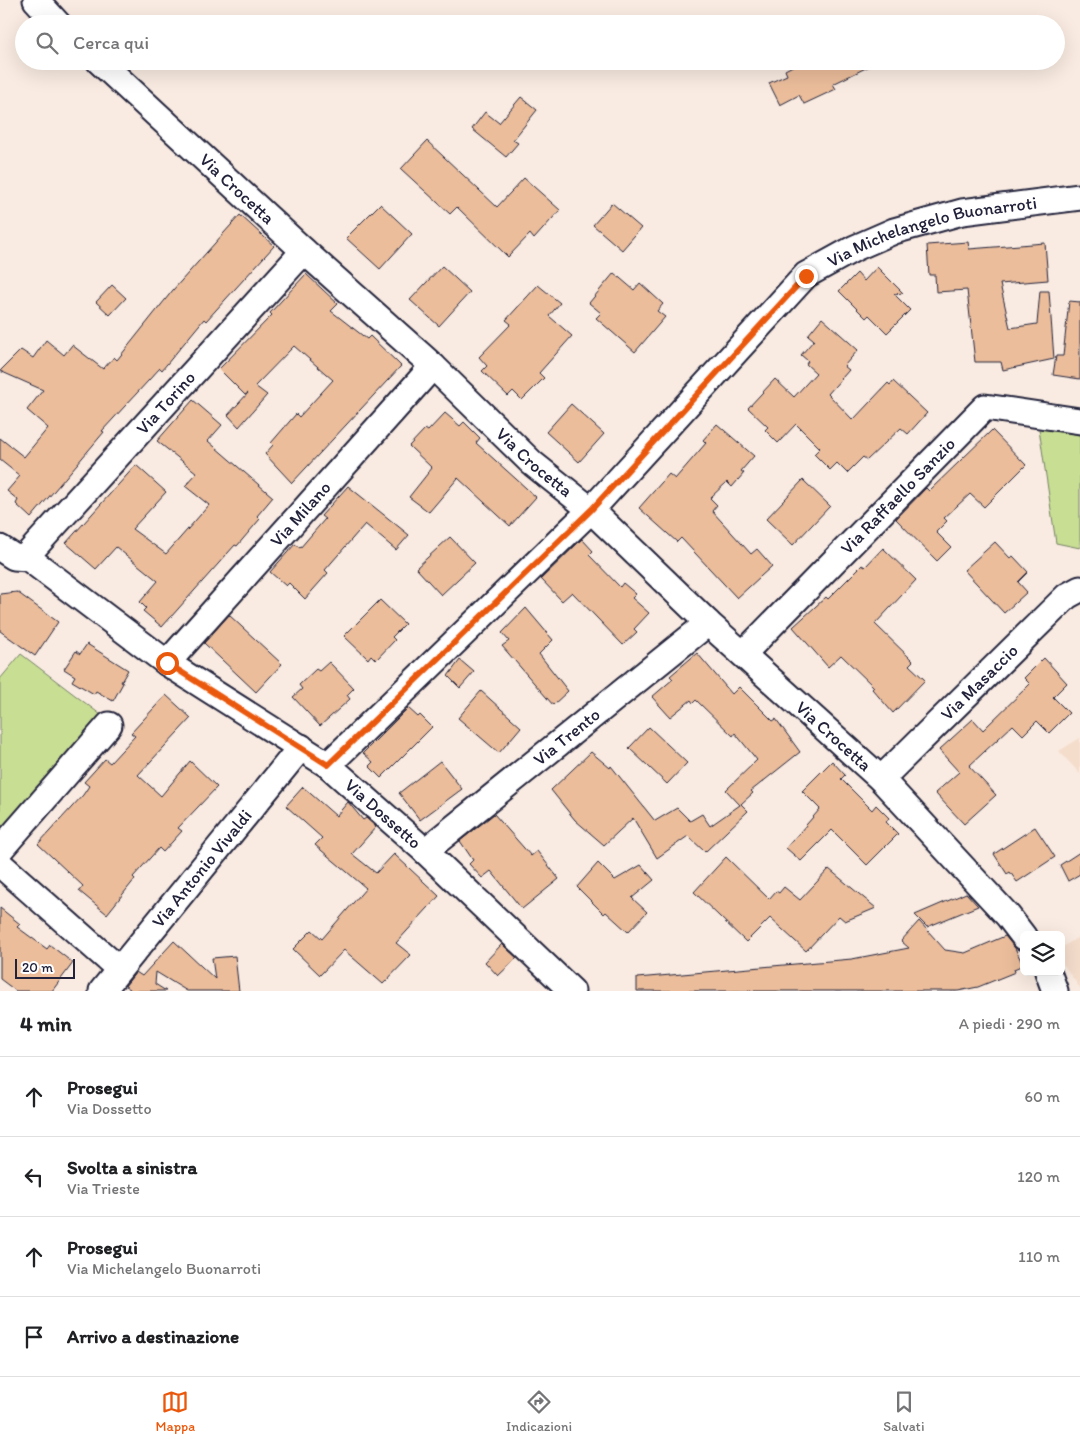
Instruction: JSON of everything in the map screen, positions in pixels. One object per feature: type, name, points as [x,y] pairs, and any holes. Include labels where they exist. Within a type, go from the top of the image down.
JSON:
[{"type":"street","points":[[36,0],[50,15]]},
{"type":"street","name":"Via Crocetta","points":[[109,70],[304,251],[433,366],[532,463],[591,510],[708,623],[744,653],[881,779],[1008,916],[1020,932]]},
{"type":"street","name":"Via Michelangelo Buonarroti","points":[[328,765],[591,510],[806,276],[855,248],[894,231],[962,212],[1080,197]]},
{"type":"street","name":"Via Torino","points":[[28,558],[37,545],[304,251]]},
{"type":"street","name":"Via Milano","points":[[167,663],[433,366]]},
{"type":"street","name":"Via Raffaello Sanzio","points":[[744,653],[985,407],[1080,420]]},
{"type":"street","name":"Via Dossetto","points":[[0,548],[14,557],[28,558],[167,663],[301,746],[328,765],[425,851],[572,991]]},
{"type":"street","name":"Via Masaccio","points":[[881,779],[1067,596],[1080,589]]},
{"type":"street","name":"Via Trento","points":[[425,851],[708,623]]},
{"type":"street","points":[[0,850],[109,726]]},
{"type":"street","name":"Via Antonio Vivaldi","points":[[102,991],[301,746]]},
{"type":"street","points":[[0,864],[119,969]]},
{"type":"street","points":[[1049,976],[1055,991]]},
{"type":"shaded area","points":[[1080,738],[1080,774],[1059,751]]},
{"type":"shaded area","points":[[1080,936],[1080,988],[1065,967],[1065,945]]},
{"type":"green space","points":[[1038,422],[1080,427],[1080,548],[1056,543]]},
{"type":"green space","points":[[21,654],[105,718],[0,831],[0,679]]},
{"type":"building","points":[[785,70],[862,70],[833,84],[836,89],[804,104],[799,95],[780,105],[769,83],[787,75]]},
{"type":"building","points":[[521,97],[537,110],[513,140],[518,143],[506,157],[472,129],[485,112],[499,123]]},
{"type":"building","points":[[427,141],[497,207],[524,178],[560,210],[534,239],[530,234],[508,257],[457,207],[450,214],[401,169]]},
{"type":"building","points":[[612,203],[641,228],[622,250],[593,225]]},
{"type":"building","points":[[380,204],[412,234],[380,269],[346,238]]},
{"type":"building","points":[[240,215],[274,246],[206,321],[204,319],[162,370],[160,368],[102,431],[104,432],[31,518],[16,504],[18,500],[7,491],[20,476],[0,460],[0,438],[24,457],[48,428],[27,410],[43,390],[0,371],[21,350],[33,358],[46,340],[64,355],[72,345],[103,369],[114,357],[117,360],[173,290]]},
{"type":"building","points":[[968,242],[969,249],[1045,243],[1048,280],[1000,284],[1010,328],[1037,324],[1040,291],[1049,291],[1054,359],[1003,370],[1001,362],[975,362],[967,290],[936,292],[935,275],[929,275],[927,245]]},
{"type":"building","points":[[442,266],[470,292],[439,326],[410,300]]},
{"type":"building","points":[[877,267],[903,293],[894,294],[910,310],[887,333],[869,315],[866,318],[839,291],[857,273],[864,281]]},
{"type":"building","points":[[614,273],[634,290],[640,283],[663,304],[657,311],[665,317],[635,352],[596,318],[601,313],[589,303]]},
{"type":"building","points":[[306,274],[338,304],[331,311],[367,339],[370,336],[401,366],[292,483],[265,454],[273,445],[271,443],[296,414],[299,417],[333,380],[294,346],[255,386],[267,395],[239,427],[228,415],[248,393],[245,395],[219,369],[272,315],[270,313]]},
{"type":"building","points":[[112,285],[126,298],[110,315],[96,302]]},
{"type":"building","points":[[538,285],[560,303],[549,316],[572,336],[539,373],[544,378],[522,400],[513,391],[508,396],[482,371],[487,366],[479,357],[511,324],[506,320]]},
{"type":"building","points":[[1069,301],[1080,302],[1080,379],[1053,375],[1056,356],[1063,356]]},
{"type":"building","points":[[822,318],[858,350],[844,366],[849,370],[828,394],[853,420],[888,383],[890,385],[893,381],[927,413],[908,434],[901,428],[867,460],[863,457],[847,473],[837,463],[830,470],[814,454],[820,448],[796,424],[778,443],[765,430],[768,427],[748,408],[775,379],[794,397],[816,373],[806,364],[808,361],[801,355],[814,340],[808,335]]},
{"type":"building","points":[[193,400],[222,425],[208,441],[273,497],[257,516],[260,519],[237,546],[235,545],[162,627],[143,611],[146,608],[140,602],[158,581],[116,547],[96,569],[66,543],[136,465],[166,492],[132,529],[166,554],[209,505],[185,486],[197,473],[157,441]]},
{"type":"building","points":[[571,404],[604,434],[579,462],[546,432]]},
{"type":"building","points":[[445,413],[460,426],[464,422],[480,438],[476,443],[536,497],[510,526],[458,478],[429,512],[409,497],[432,468],[409,446],[425,429],[428,431]]},
{"type":"building","points":[[717,424],[754,456],[741,471],[744,473],[732,487],[727,482],[710,498],[717,505],[712,511],[751,554],[757,549],[772,566],[737,598],[681,538],[677,542],[639,508],[669,474],[675,479],[706,443],[703,440]]},
{"type":"building","points":[[992,430],[1026,465],[984,507],[970,494],[944,518],[947,521],[936,532],[951,547],[937,561],[896,519],[926,488],[929,491]]},
{"type":"building","points":[[803,480],[830,506],[793,545],[766,519]]},
{"type":"building","points":[[348,486],[409,535],[396,550],[365,524],[325,570],[328,573],[305,599],[289,583],[286,586],[270,572],[295,544],[300,548],[325,519],[321,516]]},
{"type":"building","points":[[450,537],[475,563],[441,595],[416,568]]},
{"type":"building","points":[[582,539],[593,551],[589,555],[620,587],[623,583],[636,594],[632,598],[649,613],[634,629],[637,632],[623,645],[572,592],[562,601],[541,579]]},
{"type":"building","points":[[995,542],[1010,558],[1013,556],[1028,572],[1018,582],[1027,592],[1004,613],[964,570]]},
{"type":"building","points":[[883,548],[916,580],[875,624],[913,661],[909,665],[925,680],[893,713],[872,689],[874,687],[841,655],[828,667],[793,627],[826,597],[828,599],[862,565],[865,567]]},
{"type":"building","points":[[17,592],[58,622],[35,656],[0,631],[0,594]]},
{"type":"building","points":[[380,600],[405,624],[392,637],[395,640],[376,660],[371,655],[368,659],[344,636]]},
{"type":"building","points":[[526,608],[553,640],[539,654],[568,691],[553,705],[502,646],[509,641],[502,633]]},
{"type":"building","points":[[229,615],[282,664],[256,692],[204,643]]},
{"type":"building","points":[[87,644],[128,670],[113,701],[96,691],[94,694],[72,681],[75,676],[64,669],[76,651],[80,654]]},
{"type":"building","points":[[697,653],[732,694],[739,687],[773,721],[776,719],[800,752],[751,791],[753,793],[741,804],[748,811],[705,852],[688,836],[657,858],[633,818],[604,845],[575,820],[551,790],[591,752],[610,768],[611,766],[655,821],[677,808],[690,821],[702,814],[710,826],[740,805],[726,790],[757,760],[735,733],[733,736],[696,700],[693,703],[691,700],[670,717],[652,697],[673,679],[670,676]]},
{"type":"building","points":[[1044,658],[1067,683],[1053,697],[1069,713],[1049,733],[1037,721],[1023,735],[1013,725],[969,766],[996,795],[964,824],[935,793],[959,772],[939,750],[973,719],[983,730],[1030,684],[1024,678]]},
{"type":"building","points":[[460,660],[474,672],[460,688],[448,676]]},
{"type":"building","points":[[329,662],[354,688],[347,695],[350,699],[320,726],[293,697],[302,689],[299,685],[316,669],[319,671]]},
{"type":"building","points":[[481,691],[521,727],[499,753],[458,718]]},
{"type":"building","points":[[166,695],[191,718],[138,775],[161,796],[190,761],[217,787],[178,828],[182,831],[163,852],[159,848],[133,877],[135,879],[107,914],[79,891],[83,886],[38,844],[83,795],[89,786],[84,782],[105,759],[110,763],[135,736],[131,733]]},
{"type":"building","points":[[408,708],[418,717],[420,715],[432,727],[381,778],[369,766],[373,762],[363,753]]},
{"type":"building","points":[[649,727],[687,763],[667,784],[629,748]]},
{"type":"building","points":[[440,761],[462,789],[420,820],[399,793]]},
{"type":"building","points":[[832,761],[845,775],[841,779],[872,810],[876,805],[889,818],[886,822],[898,834],[867,865],[832,830],[801,861],[786,848],[820,809],[802,791]]},
{"type":"building","points":[[303,787],[336,816],[348,802],[363,820],[366,818],[376,827],[352,854],[376,873],[394,854],[439,896],[396,943],[411,955],[383,984],[344,950],[320,975],[293,949],[312,930],[322,939],[366,888],[315,845],[322,838],[286,806]]},
{"type":"building","points":[[494,814],[531,856],[537,851],[559,879],[522,909],[491,871],[482,878],[469,864],[473,860],[460,841]]},
{"type":"building","points":[[1035,827],[1055,857],[1017,882],[1010,872],[1007,874],[994,854]]},
{"type":"building","points":[[1080,852],[1080,874],[1068,881],[1060,865]]},
{"type":"building","points":[[726,857],[769,899],[776,891],[779,893],[784,887],[800,900],[829,869],[876,908],[845,921],[839,916],[806,951],[770,918],[746,942],[694,892]]},
{"type":"building","points":[[598,863],[615,880],[641,865],[654,880],[632,898],[647,912],[628,932],[606,912],[604,914],[577,887]]},
{"type":"building","points":[[966,893],[978,906],[927,927],[915,915]]},
{"type":"building","points":[[0,908],[20,924],[17,927],[47,949],[50,945],[73,963],[52,991],[16,991],[0,979]]},
{"type":"building","points":[[919,921],[945,950],[965,953],[1005,936],[1015,948],[1020,959],[1020,966],[1014,969],[1015,972],[978,987],[958,991],[637,991],[637,978],[852,959],[909,948],[901,941]]},
{"type":"building","points":[[174,941],[215,979],[212,958],[235,956],[239,991],[187,991],[156,972],[155,984],[166,991],[129,991],[130,989],[125,986],[136,972],[142,976]]},
{"type":"building","points":[[502,944],[517,958],[498,976],[485,962]]},
{"type":"route","points":[[167,663],[301,746],[328,765],[591,510],[806,276]]}]
